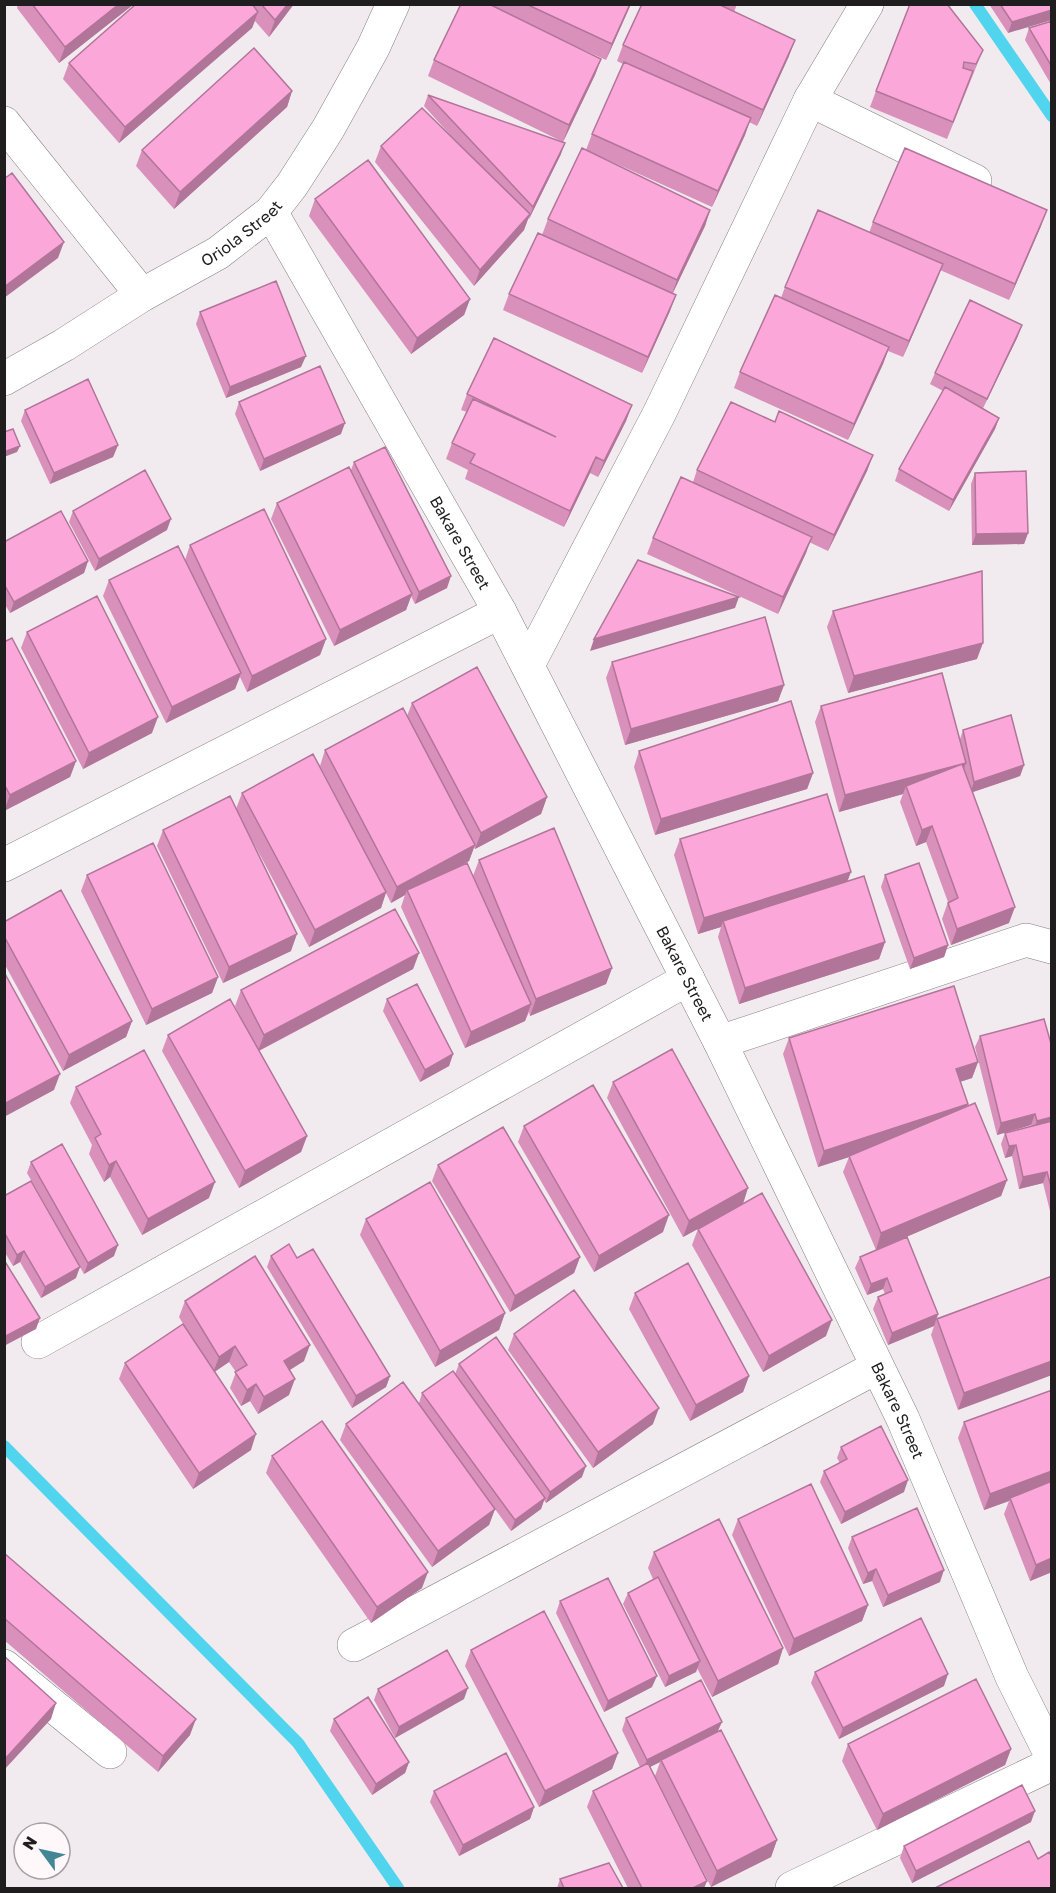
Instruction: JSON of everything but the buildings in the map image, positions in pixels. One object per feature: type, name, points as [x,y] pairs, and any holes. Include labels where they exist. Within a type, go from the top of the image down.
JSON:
[{"type":"street","name":"Oriola Street","points":[[4,379],[64,345],[142,295],[218,252],[271,212],[292,185],[328,129],[373,48],[393,4]]},
{"type":"street","points":[[528,665],[659,414],[810,100],[867,4]]},
{"type":"street","points":[[810,100],[1006,196]]},
{"type":"street","points":[[4,123],[142,295]]},
{"type":"street","name":"Bakare Street","points":[[271,212],[500,612],[720,1042],[878,1367],[1012,1677],[1052,1757]]},
{"type":"street","points":[[4,865],[500,612]]},
{"type":"street","points":[[720,1042],[1026,940],[1052,947]]},
{"type":"street","points":[[38,1342],[688,979]]},
{"type":"street","points":[[354,1645],[878,1367]]},
{"type":"street","points":[[4,1666],[110,1752]]},
{"type":"street","points":[[792,1888],[1052,1764]]},
{"type":"waterway","points":[[975,4],[1052,116]]},
{"type":"waterway","points":[[4,1446],[298,1743],[398,1888]]}]
